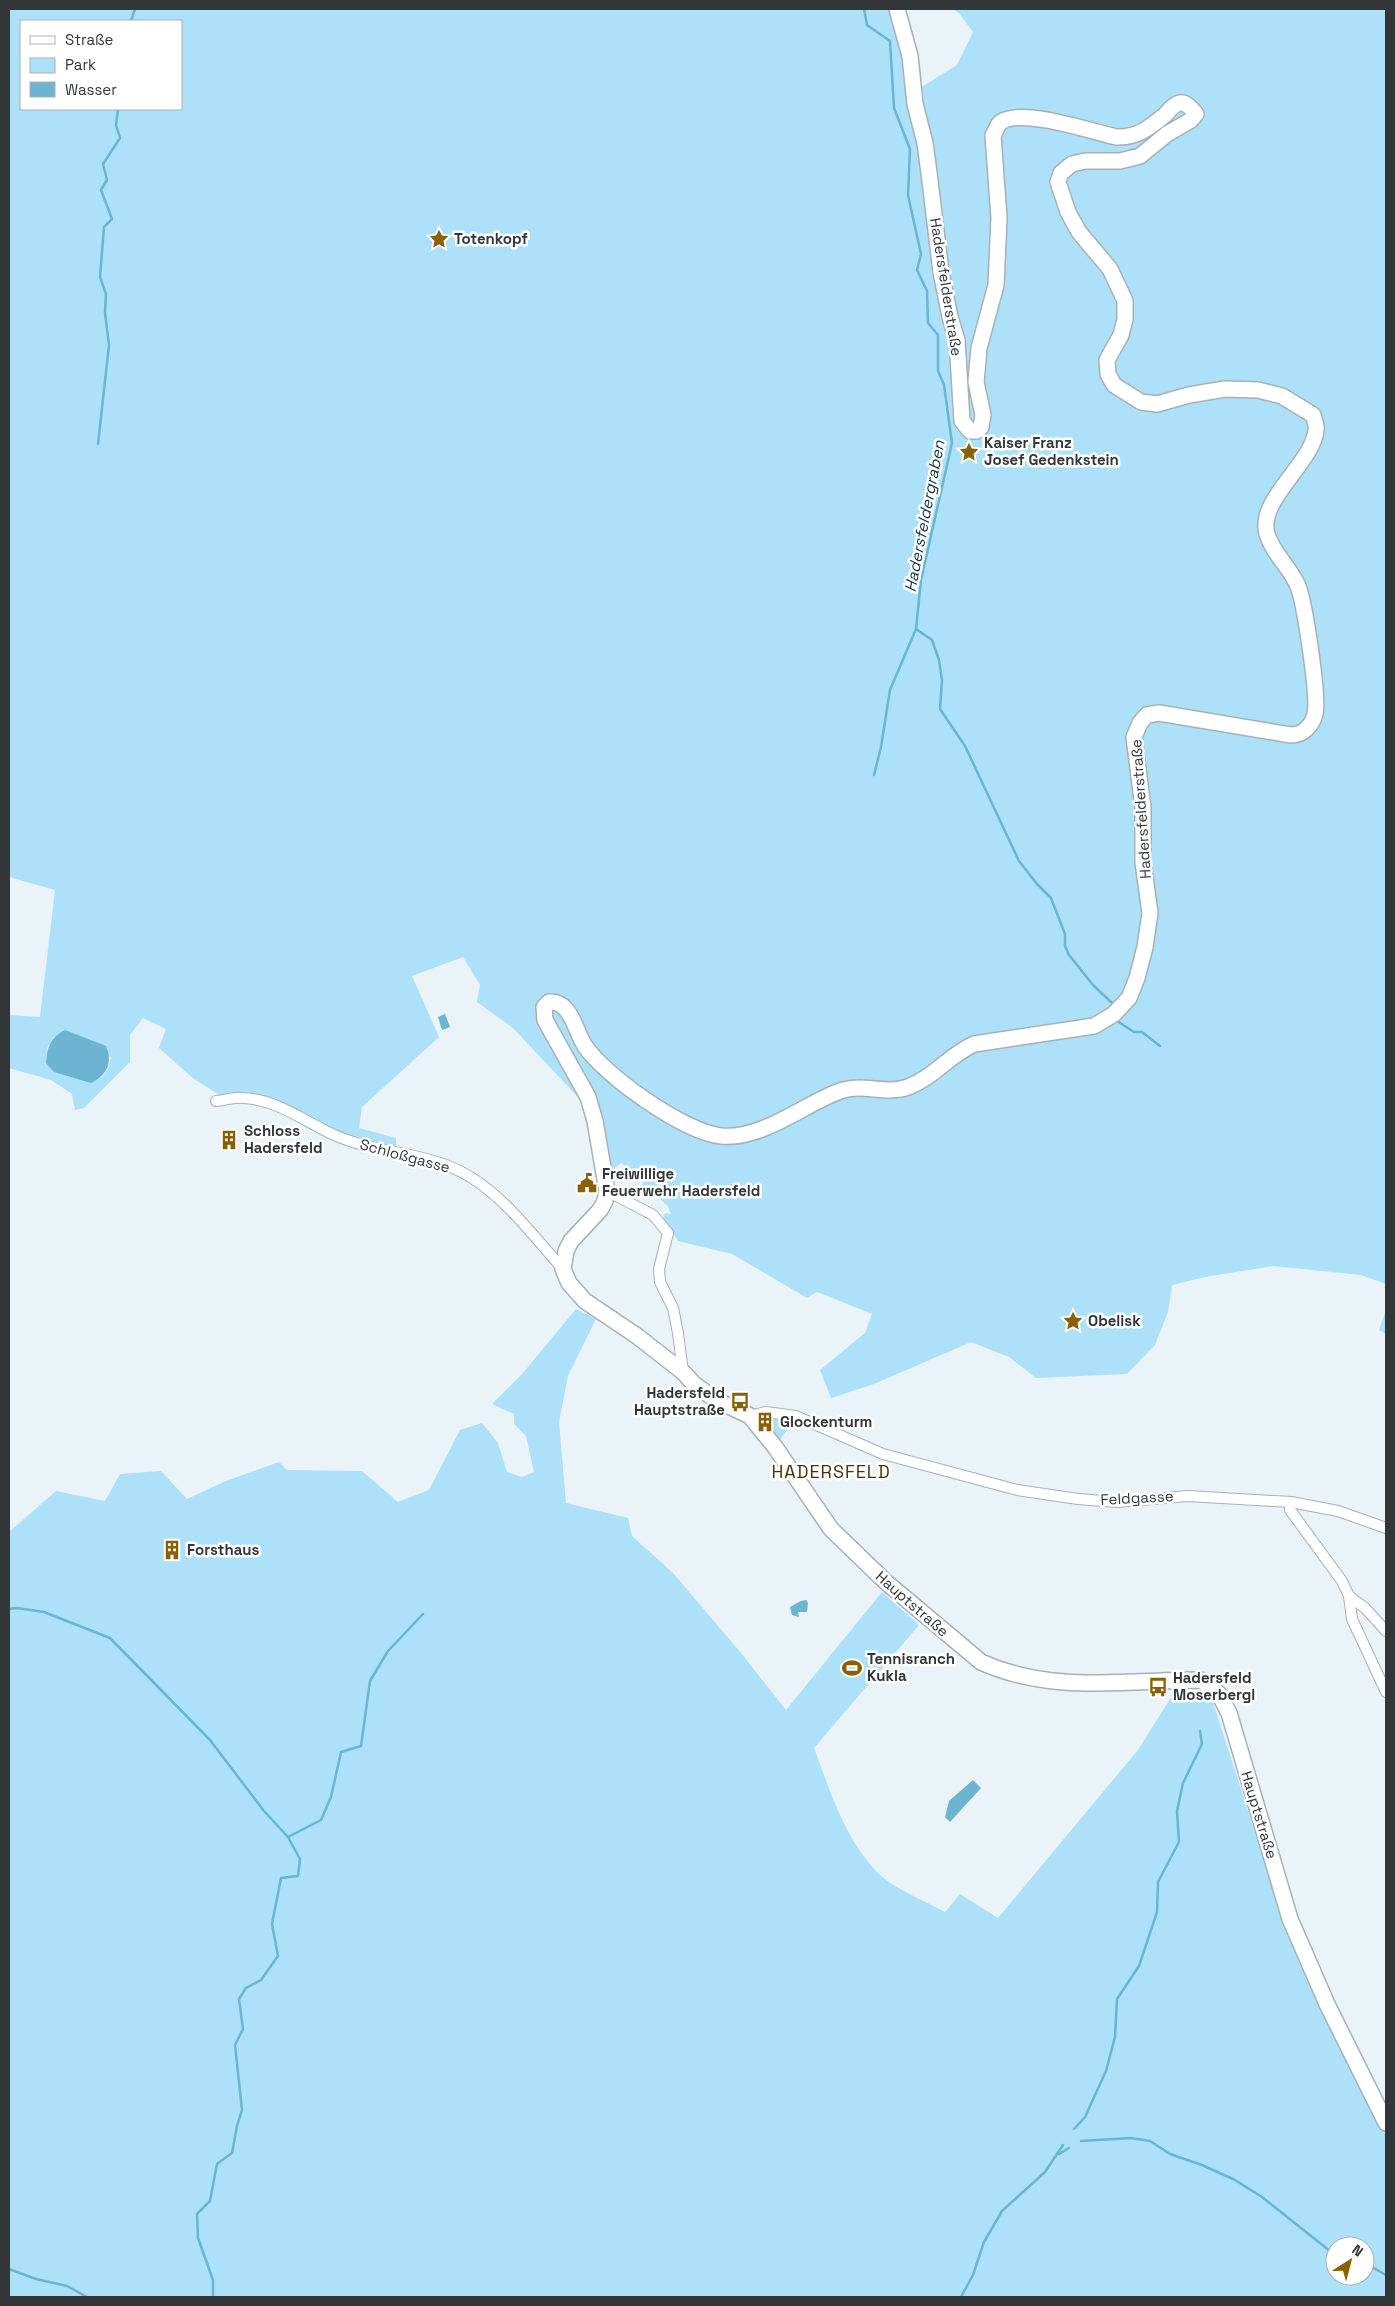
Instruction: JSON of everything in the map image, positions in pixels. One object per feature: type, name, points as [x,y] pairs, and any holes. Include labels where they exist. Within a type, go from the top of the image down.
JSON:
[{"type":"street","name":"Hadersfelderstraße","points":[[607,1191],[595,1121],[588,1097],[545,1020],[544,1007],[549,1002],[556,1001],[564,1006],[584,1045],[595,1059],[616,1076],[669,1117],[687,1126],[721,1136],[745,1135],[788,1117],[841,1090],[861,1088],[896,1090],[908,1087],[931,1075],[956,1052],[974,1044],[1094,1026],[1114,1014],[1128,998],[1137,978],[1146,947],[1150,913],[1143,862],[1143,808],[1134,738],[1140,723],[1147,715],[1159,713],[1291,735],[1304,731],[1315,714],[1316,694],[1302,601],[1292,574],[1272,547],[1266,532],[1268,516],[1273,503],[1313,443],[1316,428],[1313,415],[1282,396],[1258,390],[1226,389],[1189,395],[1157,404],[1141,402],[1114,385],[1108,374],[1107,360],[1121,335],[1125,319],[1125,301],[1110,269],[1079,232],[1068,212],[1058,182],[1061,172],[1072,164],[1085,161],[1120,161],[1140,156],[1167,134],[1191,120],[1196,114],[1191,107],[1177,104],[1149,128],[1129,137],[1116,137],[1032,117],[1013,117],[1000,123],[993,135],[999,218],[996,285],[979,348],[976,382],[983,415],[981,427],[977,431],[970,431],[962,421],[957,340],[950,317],[941,272],[925,143],[915,104],[910,56],[897,9]]},
{"type":"street","name":"Schloßgasse","points":[[216,1102],[243,1098],[282,1107],[332,1134],[357,1143],[424,1158],[453,1168],[472,1178],[488,1191],[563,1269]]},
{"type":"street","points":[[563,1269],[566,1250],[571,1241],[600,1210],[605,1201],[607,1191],[653,1215],[668,1233],[659,1269],[660,1282],[674,1316],[683,1372]]},
{"type":"street","name":"Hauptstraße","points":[[563,1269],[569,1283],[585,1301],[637,1336],[716,1400],[750,1416],[775,1447],[831,1529],[887,1583],[982,1662],[999,1670],[1034,1680],[1059,1683],[1201,1680],[1219,1694],[1229,1713],[1290,1919],[1327,2004],[1386,2123]]},
{"type":"street","name":"Feldgasse","points":[[750,1416],[766,1412],[796,1416],[883,1454],[997,1486],[1078,1499],[1117,1502],[1188,1496],[1291,1502],[1338,1511],[1386,1528]]},
{"type":"street","points":[[1291,1502],[1290,1510],[1342,1581],[1349,1596],[1352,1619],[1386,1692]]},
{"type":"street","points":[[1349,1596],[1365,1608],[1386,1631]]},
{"type":"green space","points":[[9,9],[893,9],[912,93],[957,65],[973,32],[959,13],[952,9],[1386,9],[1386,1284],[1361,1275],[1273,1266],[1205,1277],[1172,1285],[1168,1312],[1155,1345],[1127,1374],[1036,1378],[1009,1357],[971,1342],[874,1384],[831,1398],[820,1370],[865,1333],[872,1314],[817,1292],[807,1298],[732,1254],[678,1241],[663,1218],[665,1213],[671,1214],[668,1206],[645,1186],[638,1195],[636,1194],[643,1183],[621,1163],[610,1172],[595,1122],[578,1097],[513,1028],[477,1002],[480,985],[463,957],[412,976],[439,1037],[362,1107],[359,1128],[396,1138],[396,1148],[335,1130],[296,1111],[248,1092],[221,1096],[194,1079],[159,1048],[166,1029],[143,1018],[130,1035],[130,1062],[84,1108],[75,1110],[72,1094],[51,1080],[9,1068],[9,1015],[40,1017],[55,890],[9,877]],"holes":[[[54,1037],[111,1057],[108,1069],[101,1078],[46,1063],[47,1048]]]},
{"type":"green space","points":[[576,1309],[596,1319],[568,1376],[559,1422],[566,1503],[628,1518],[632,1536],[673,1573],[741,1653],[786,1710],[882,1592],[919,1625],[814,1748],[840,1814],[848,1831],[867,1861],[885,1879],[910,1895],[945,1912],[960,1894],[998,1918],[1138,1750],[1175,1691],[1209,1690],[1283,1919],[1386,2135],[1386,2297],[9,2297],[9,1532],[56,1491],[105,1501],[120,1474],[161,1471],[187,1499],[226,1481],[279,1462],[287,1470],[362,1471],[398,1502],[429,1490],[460,1430],[482,1423],[498,1443],[507,1472],[522,1477],[534,1472],[526,1436],[514,1424],[514,1414],[492,1404],[523,1373]]},
{"type":"green space","points":[[1386,1310],[1386,1334],[1379,1330]]},
{"type":"green space","points":[[772,1416],[795,1419],[777,1444],[766,1429]]},
{"type":"water","points":[[445,1014],[450,1027],[442,1030],[438,1017]]},
{"type":"water","points":[[65,1030],[106,1046],[109,1063],[105,1072],[97,1080],[91,1083],[54,1072],[46,1063],[50,1044],[56,1036]]},
{"type":"water","points":[[806,1600],[808,1603],[807,1612],[798,1612],[799,1617],[792,1615],[790,1607]]},
{"type":"water","points":[[973,1780],[981,1788],[950,1822],[945,1817],[949,1801]]},
{"type":"waterway","points":[[131,20],[135,9]]},
{"type":"waterway","name":"Hadersfeldergraben","points":[[864,9],[867,25],[890,41],[894,108],[910,149],[908,195],[921,254],[917,270],[927,291],[928,323],[938,335],[938,371],[944,385],[952,443],[921,580],[916,629],[890,690],[881,747],[874,775]]},
{"type":"waterway","points":[[98,444],[109,345],[105,313],[106,294],[100,277],[104,227],[112,219],[101,190],[107,180],[103,164],[120,138],[116,125],[118,110]]},
{"type":"waterway","points":[[916,629],[932,640],[939,660],[942,680],[940,709],[965,746],[1019,861],[1051,898],[1065,934],[1065,946],[1069,955],[1093,985],[1113,1004]]},
{"type":"waterway","points":[[1117,1021],[1134,1032],[1142,1032],[1160,1046]]},
{"type":"waterway","points":[[9,1609],[17,1608],[44,1612],[110,1638],[210,1740],[264,1811],[288,1837],[300,1859],[298,1876],[281,1878],[272,1924],[278,1956],[261,1980],[246,1988],[239,1999],[243,2029],[235,2045],[242,2110],[232,2153],[217,2164],[210,2201],[197,2214],[198,2238],[213,2280],[213,2297]]},
{"type":"waterway","points":[[288,1837],[321,1820],[331,1797],[341,1752],[361,1746],[370,1681],[388,1651],[423,1614]]},
{"type":"waterway","points":[[1074,2129],[1085,2117],[1106,2071],[1115,2037],[1117,1999],[1139,1966],[1157,1912],[1158,1882],[1179,1842],[1177,1811],[1183,1783],[1202,1744],[1200,1731]]},
{"type":"waterway","points":[[1081,2141],[1131,2138],[1150,2141],[1170,2154],[1202,2165],[1235,2180],[1262,2197],[1325,2247]]},
{"type":"waterway","points":[[961,2297],[973,2275],[984,2242],[1002,2211],[1045,2172],[1063,2145]]},
{"type":"waterway","points":[[1059,2154],[1069,2148]]},
{"type":"waterway","points":[[9,2269],[36,2279],[67,2286],[87,2297]]},
{"type":"waterway","points":[[1375,2269],[1386,2275]]},
{"type":"place","name":"Totenkopf","points":[[439,239]]},
{"type":"place","name":"Kaiser Franz Josef Gedenkstein","points":[[969,452]]},
{"type":"place","name":"Schloss Hadersfeld","points":[[229,1140]]},
{"type":"place","name":"Freiwillige Feuerwehr Hadersfeld","points":[[587,1183]]},
{"type":"place","name":"Obelisk","points":[[1073,1321]]},
{"type":"place","name":"Hadersfeld Hauptstraße","points":[[740,1402]]},
{"type":"place","name":"Glockenturm","points":[[765,1422]]},
{"type":"place","name":"Forsthaus","points":[[172,1550]]},
{"type":"place","name":"Tennisranch Kukla","points":[[852,1668]]},
{"type":"place","name":"Hadersfeld Moserbergl","points":[[1158,1687]]},
{"type":"district","name":"HADERSFELD","points":[[831,1472]]}]
